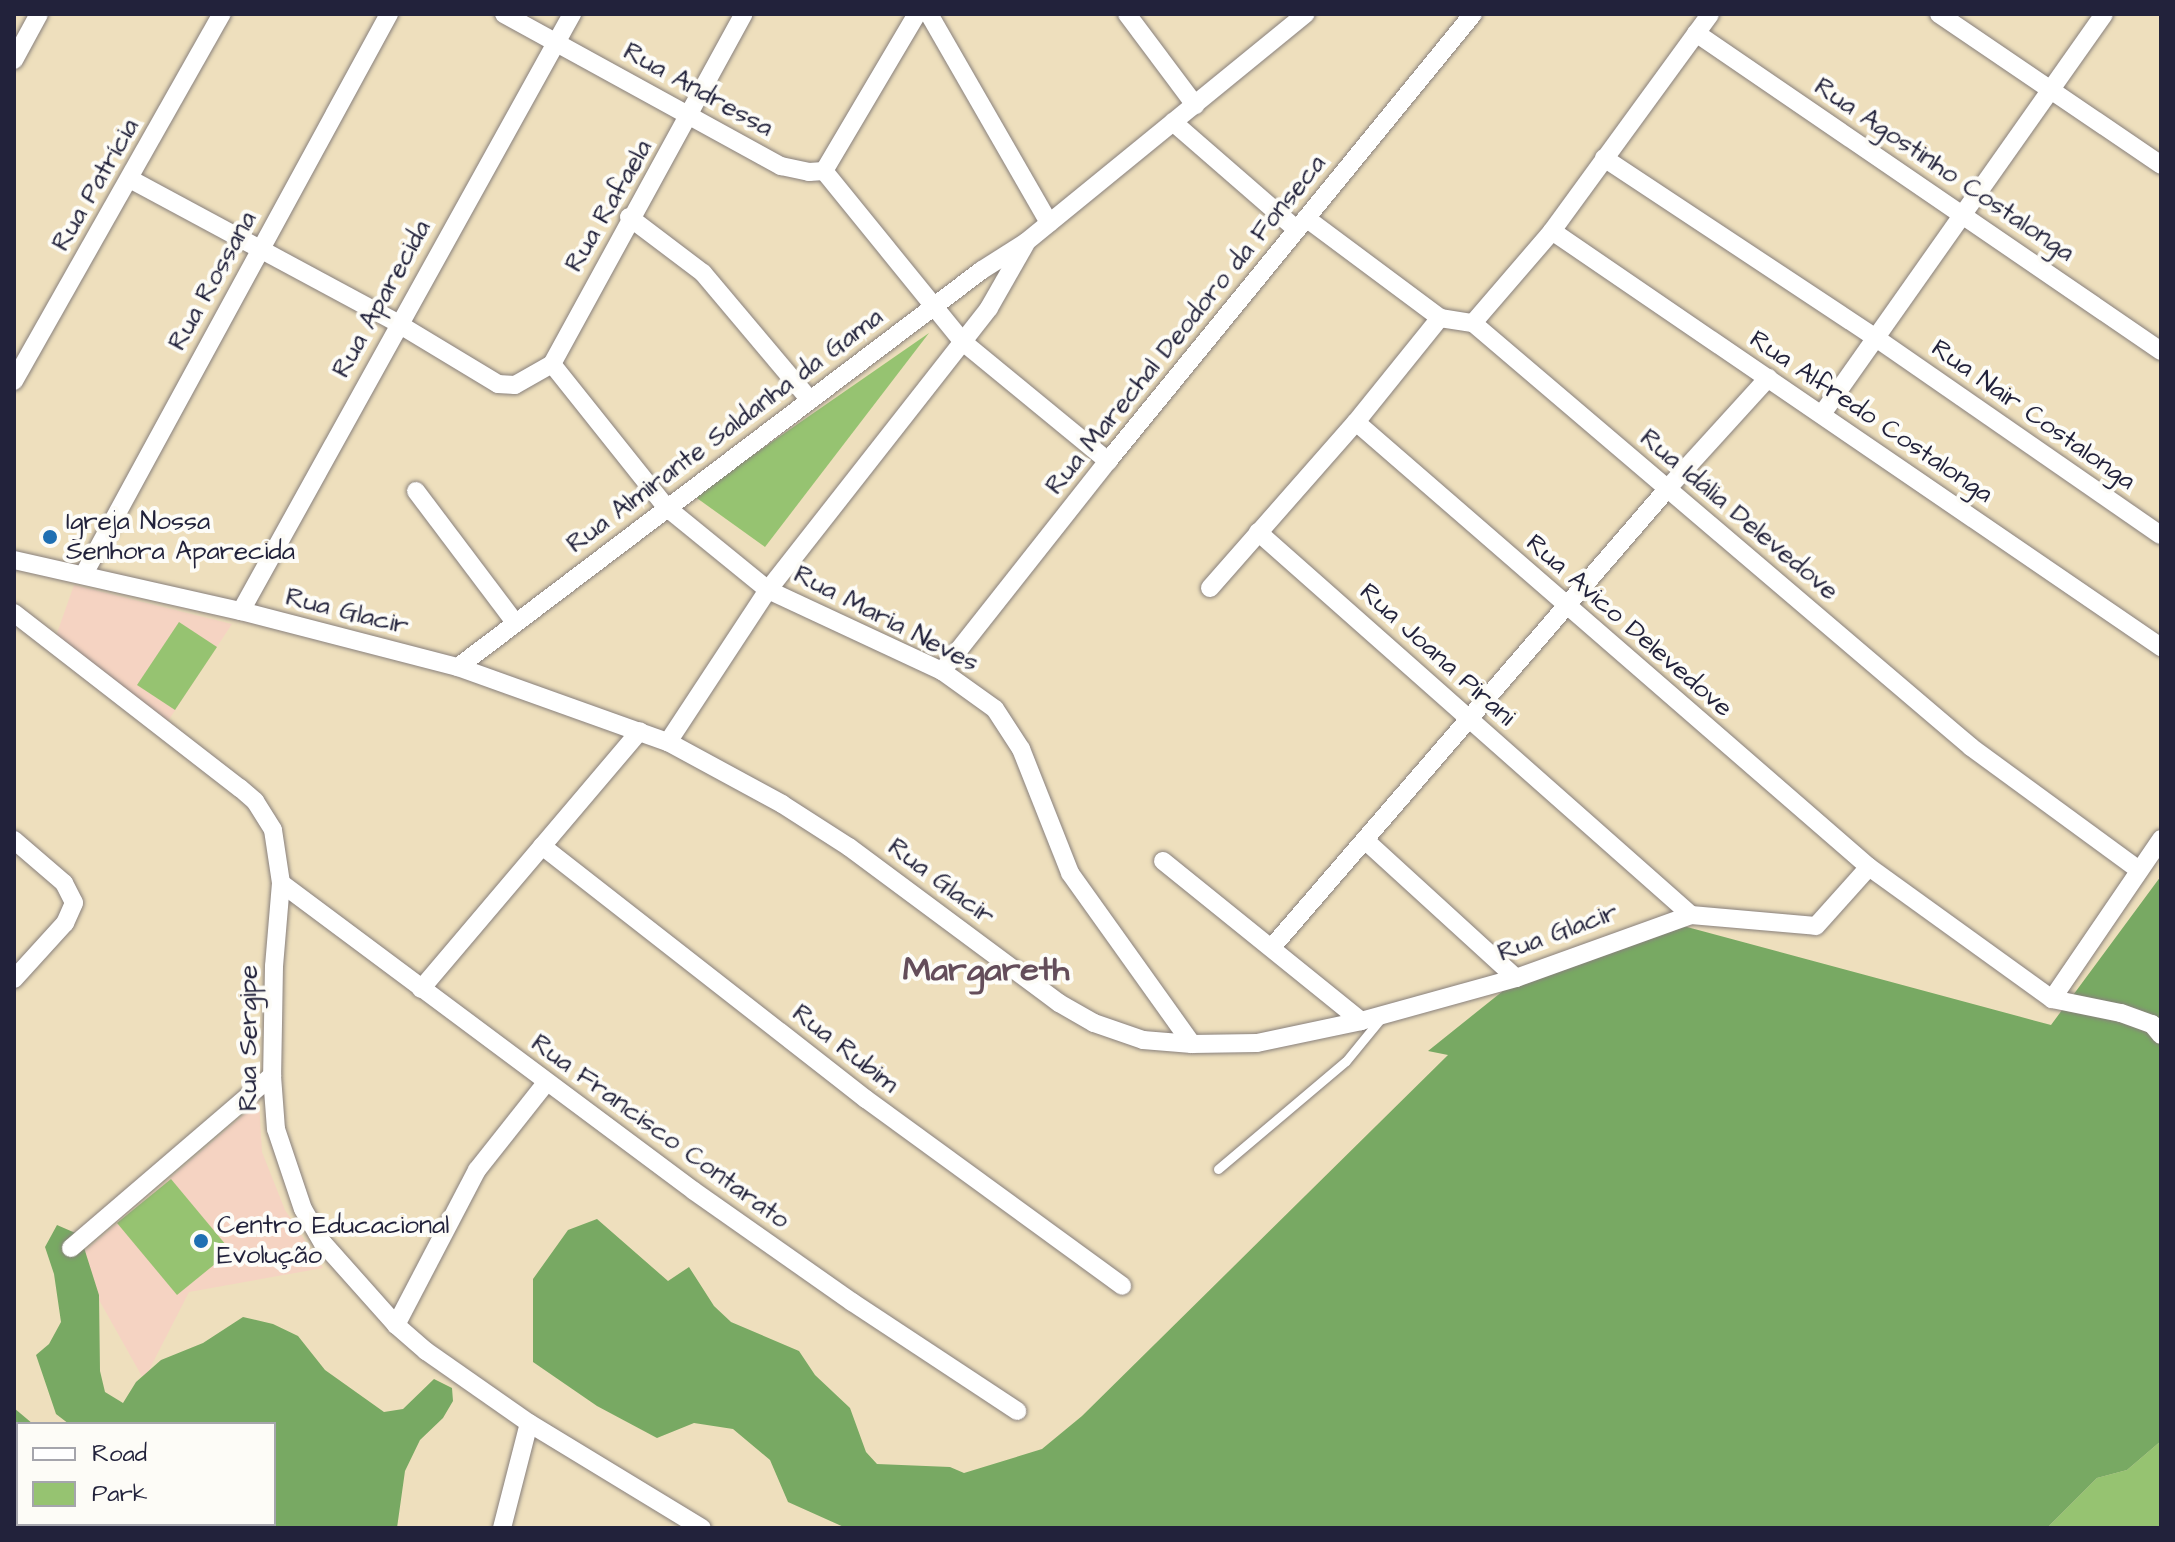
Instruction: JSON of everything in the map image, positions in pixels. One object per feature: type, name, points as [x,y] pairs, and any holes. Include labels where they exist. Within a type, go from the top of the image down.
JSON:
[{"type":"street","points":[[14,60],[39,14]]},
{"type":"street","name":"Rua Patrícia","points":[[14,381],[222,14]]},
{"type":"street","name":"Rua Rossana","points":[[84,574],[389,14]]},
{"type":"street","name":"Rua Andressa","points":[[504,14],[781,166],[824,171]]},
{"type":"street","name":"Rua Aparecida","points":[[241,611],[397,323],[572,14]]},
{"type":"street","name":"Rua Rafaela","points":[[552,364],[629,217],[691,116],[744,14]]},
{"type":"street","points":[[917,14],[824,171],[963,342],[1108,461]]},
{"type":"street","points":[[929,14],[1049,223]]},
{"type":"street","points":[[1127,14],[1195,105]]},
{"type":"street","name":"Rua Almirante Saldanha da Gama","points":[[458,667],[666,507],[1026,242],[1306,14]]},
{"type":"street","name":"Rua Marechal Deodoro da Fonseca","points":[[942,671],[1108,461],[1473,14]]},
{"type":"street","points":[[1173,122],[1301,223],[1440,318],[1473,323],[1552,231],[1710,14]]},
{"type":"street","points":[[1939,14],[2161,165]]},
{"type":"street","points":[[1822,414],[2104,14]]},
{"type":"street","name":"Rua Agostinho Costalonga","points":[[1696,33],[2161,351]]},
{"type":"street","name":"Rua Nair Costalonga","points":[[1604,158],[1876,338],[2161,535]]},
{"type":"street","points":[[130,179],[397,323],[498,384],[515,385],[552,364]]},
{"type":"street","points":[[629,217],[703,273],[810,400]]},
{"type":"street","name":"Rua Alfredo Costalonga","points":[[1552,231],[2161,647]]},
{"type":"street","name":"Rua Almirante Saldanha da Gama","points":[[668,742],[768,590],[963,342],[1007,281],[1026,242]]},
{"type":"street","points":[[1210,588],[1356,422],[1440,318]]},
{"type":"street","name":"Rua Idália Delevedove","points":[[1473,323],[1971,747],[2139,870]]},
{"type":"street","name":"Rua Maria Neves","points":[[552,364],[666,507],[768,590],[942,671],[978,694],[1011,730],[1070,873],[1192,1044]]},
{"type":"street","points":[[1273,946],[1668,488],[1768,378]]},
{"type":"street","name":"Rua Avico Delevedove","points":[[1356,422],[1869,867],[2052,999]]},
{"type":"street","points":[[416,491],[514,621]]},
{"type":"street","name":"Rua Joana Pirani","points":[[1258,532],[1691,915]]},
{"type":"street","name":"Rua Glacir","points":[[14,560],[241,611],[458,667],[668,742],[782,804],[849,847],[1059,1003],[1094,1023],[1143,1040],[1192,1044],[1257,1043],[1361,1021],[1516,978],[1691,915],[1816,926],[1869,867]]},
{"type":"street","name":"Rua Sergipe","points":[[14,613],[255,801],[273,830],[281,883],[274,966],[272,1076],[276,1129],[303,1209],[323,1243],[396,1325],[479,1391],[702,1528]]},
{"type":"street","points":[[421,989],[640,731]]},
{"type":"street","points":[[2161,839],[2052,999],[2121,1013],[2152,1024],[2161,1035]]},
{"type":"street","points":[[14,840],[71,891],[74,903],[65,923],[17,977]]},
{"type":"street","points":[[1366,841],[1516,978]]},
{"type":"street","name":"Rua Rubim","points":[[542,846],[866,1099],[1122,1286]]},
{"type":"street","points":[[1163,861],[1273,946],[1361,1021]]},
{"type":"street","name":"Rua Francisco Contarato","points":[[281,883],[546,1083],[852,1302],[1017,1411]]},
{"type":"street","points":[[71,1248],[272,1076]]},
{"type":"street","points":[[396,1325],[477,1170],[546,1083]]},
{"type":"street","points":[[502,1528],[529,1423]]},
{"type":"lane","points":[[1218,1169],[1346,1061],[1384,1015]]},
{"type":"shaded area","points":[[74,585],[232,624],[168,721],[56,636]]},
{"type":"shaded area","name":"Centro Educacional Evolução","points":[[259,1102],[262,1152],[285,1210],[323,1268],[189,1292],[144,1380],[76,1259]]},
{"type":"green space","points":[[929,333],[765,547],[694,496]]},
{"type":"green space","points":[[179,622],[217,647],[175,710],[137,685]]},
{"type":"green space","points":[[2161,876],[2161,1441],[2127,1470],[2097,1478],[2047,1528],[846,1528],[788,1502],[770,1460],[733,1429],[694,1423],[657,1438],[597,1406],[533,1362],[533,1279],[568,1230],[597,1219],[668,1281],[689,1267],[714,1306],[731,1322],[799,1351],[815,1375],[850,1408],[866,1452],[877,1464],[950,1467],[964,1473],[1042,1449],[1082,1416],[1448,1055],[1428,1051],[1539,962],[1661,920],[2051,1025]]},
{"type":"green space","points":[[171,1179],[231,1251],[177,1295],[117,1223]]},
{"type":"green space","points":[[57,1225],[80,1235],[99,1295],[100,1371],[105,1392],[123,1403],[136,1382],[161,1360],[203,1343],[243,1317],[273,1324],[298,1336],[325,1370],[384,1412],[403,1409],[434,1379],[452,1388],[453,1401],[443,1418],[420,1440],[405,1471],[397,1528],[14,1528],[14,1408],[31,1422],[16,1422],[16,1526],[276,1526],[276,1422],[66,1422],[56,1414],[36,1355],[49,1344],[61,1322],[54,1274],[45,1247]]},
{"type":"green space","points":[[2161,1441],[2161,1528],[2047,1528],[2097,1478],[2127,1470]]},
{"type":"place","name":"Igreja Nossa Senhora Aparecida","points":[[50,537]]},
{"type":"place","name":"Centro Educacional Evolução","points":[[201,1241]]},
{"type":"district","name":"Margareth","points":[[986,971]]}]
